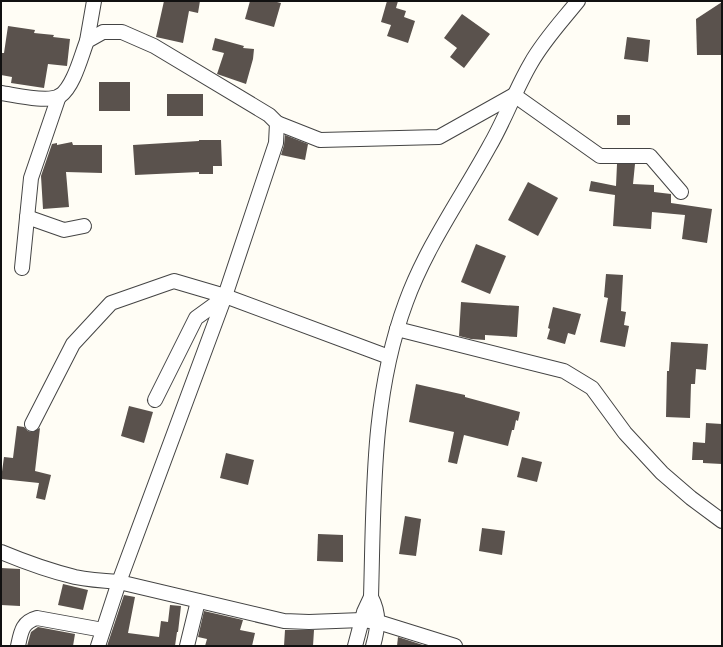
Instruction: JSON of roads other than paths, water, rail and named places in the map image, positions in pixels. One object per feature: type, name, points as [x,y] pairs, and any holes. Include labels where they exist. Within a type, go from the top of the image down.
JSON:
[{"type":"street","points":[[22,268],[31,178],[59,96],[70,84],[87,40],[94,1]]},
{"type":"street","points":[[355,646],[362,620],[371,597],[376,441],[383,392],[389,357],[407,300],[418,273],[491,144],[514,95],[532,62],[542,46],[578,1]]},
{"type":"street","points":[[87,40],[103,32],[122,32],[154,46],[269,115],[276,123],[320,140],[439,137],[514,95]]},
{"type":"street","points":[[1,93],[40,99],[59,96]]},
{"type":"street","points":[[514,95],[600,156],[650,156],[680,192]]},
{"type":"street","points":[[98,646],[119,582],[225,296],[276,143],[276,123]]},
{"type":"street","points":[[27,217],[64,230],[84,226]]},
{"type":"street","points":[[32,424],[73,344],[111,303],[174,281],[225,296],[389,357]]},
{"type":"street","points":[[155,400],[196,318],[225,296]]},
{"type":"street","points":[[397,329],[564,371],[592,388],[625,433],[662,473],[691,498],[722,521]]},
{"type":"street","points":[[1,552],[38,566],[75,577],[119,582],[284,621],[309,622],[362,620],[378,622],[455,646]]},
{"type":"street","points":[[371,597],[375,604],[378,622],[378,629],[373,646]]},
{"type":"street","points":[[187,646],[198,601]]},
{"type":"street","points":[[18,646],[23,628],[29,620],[37,618],[103,630]]}]
